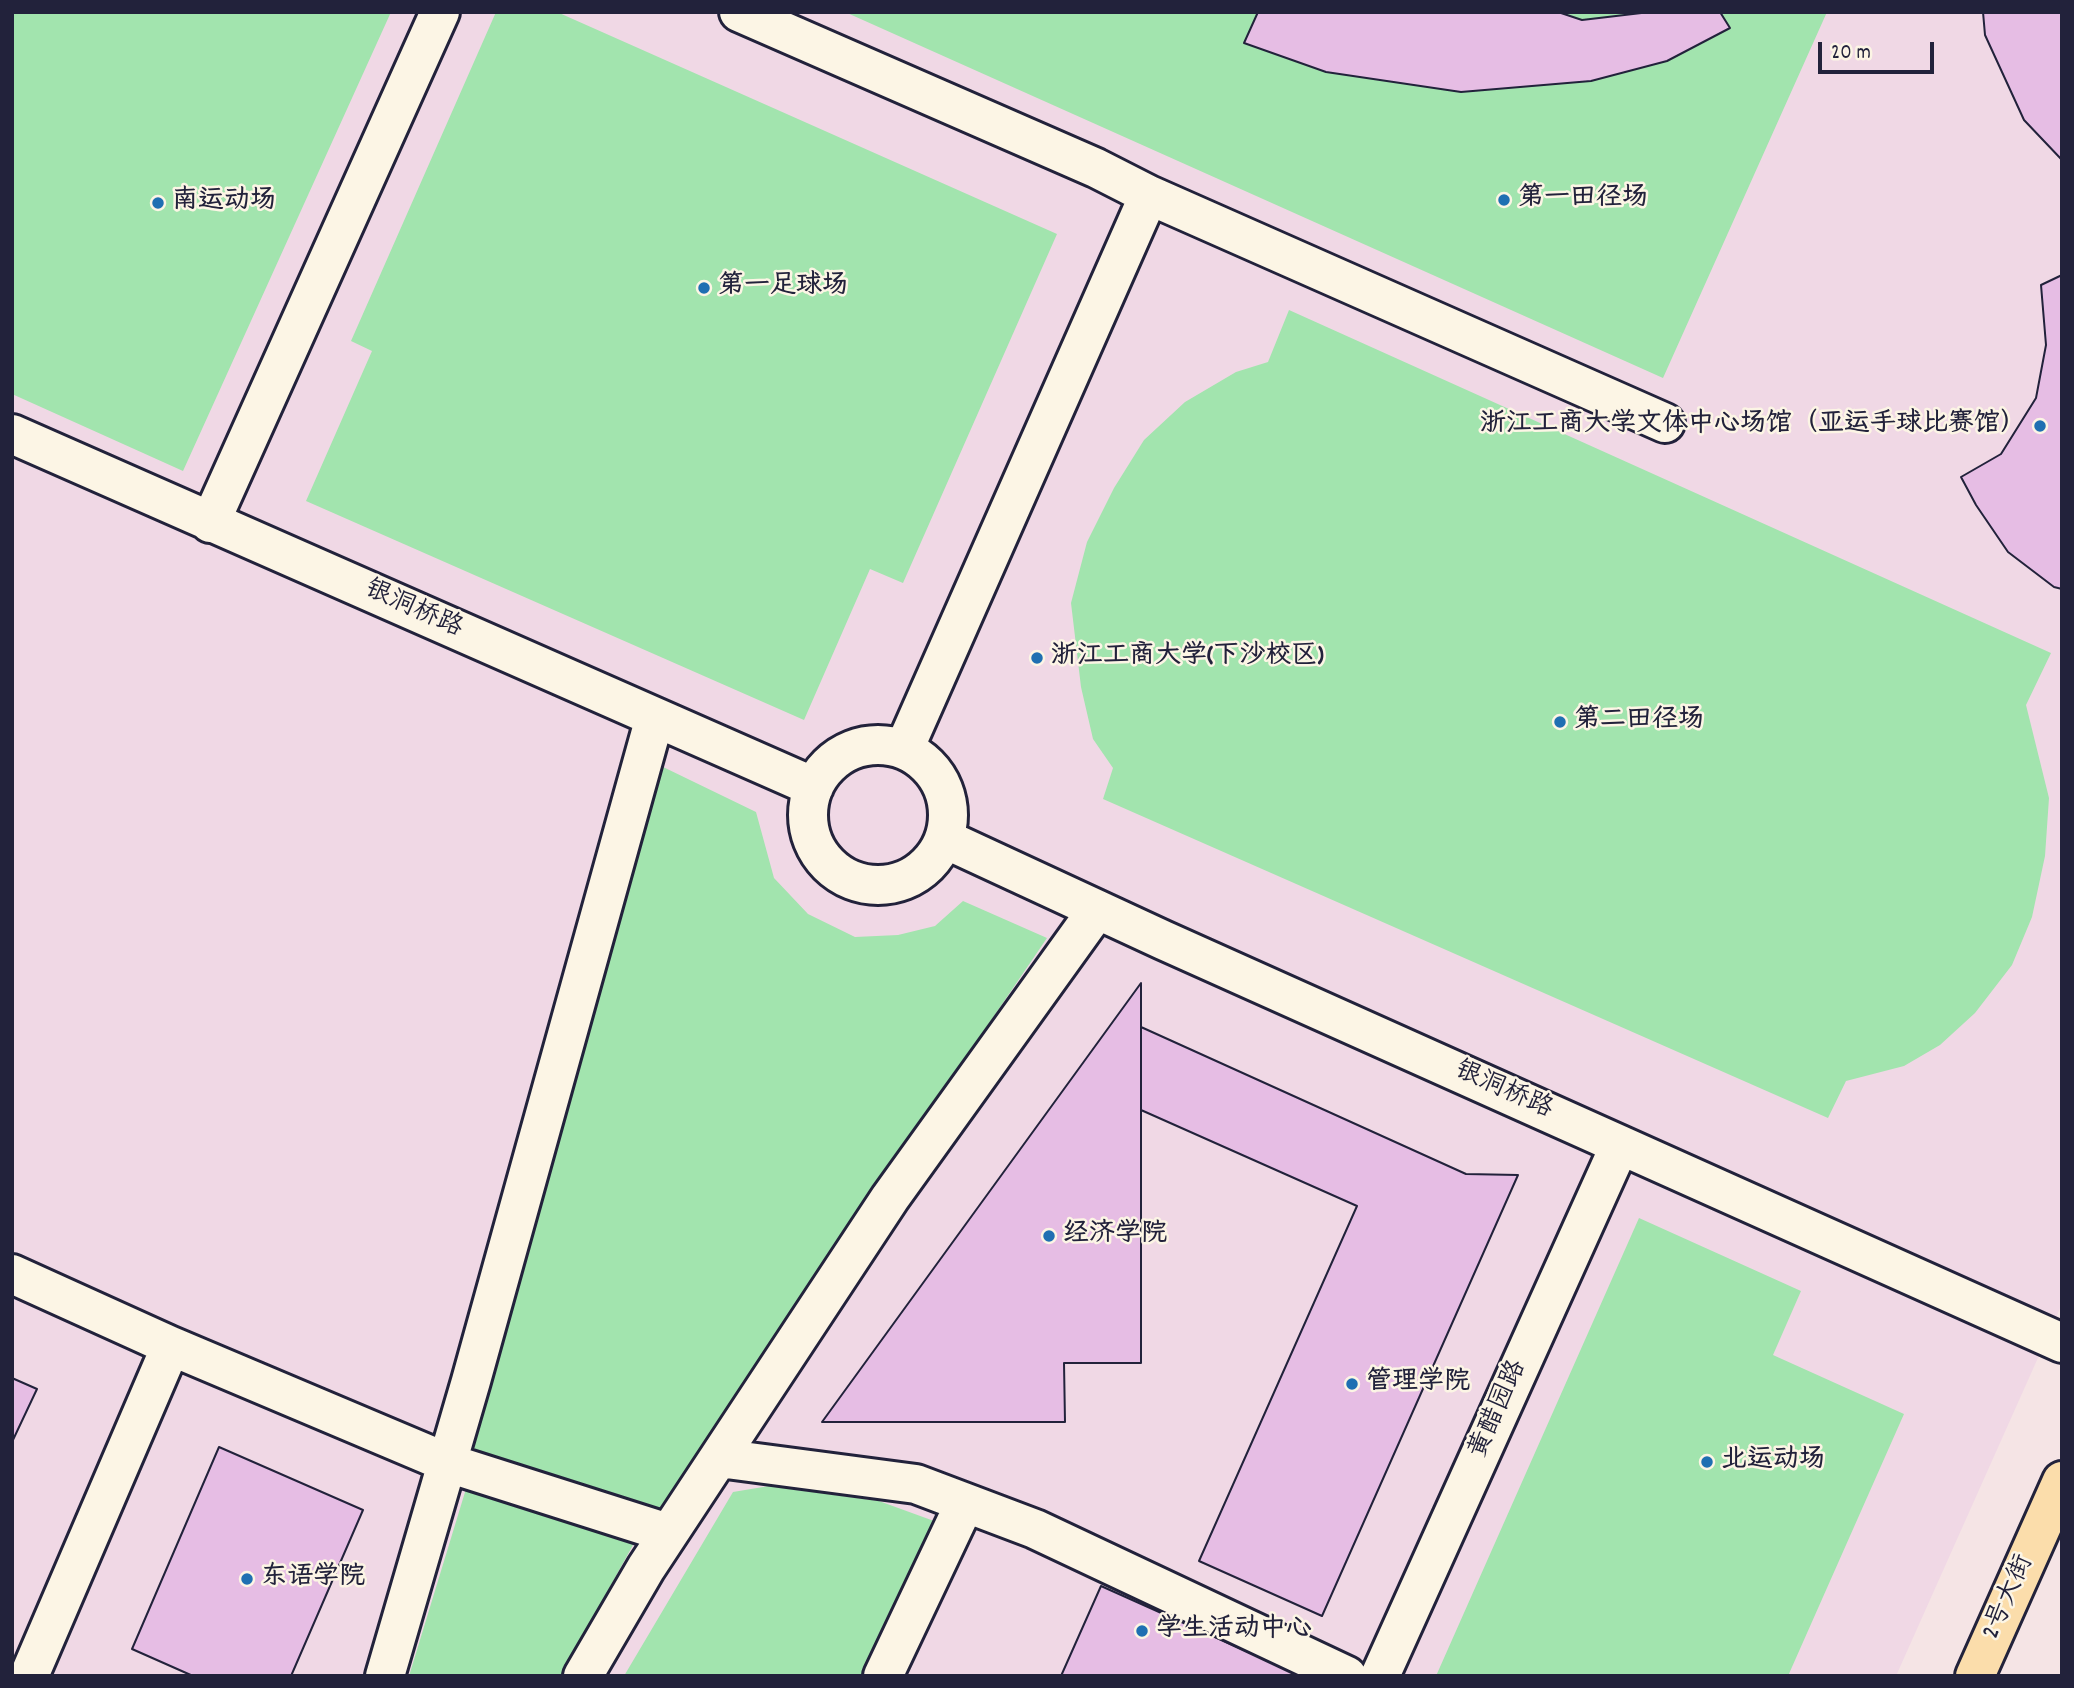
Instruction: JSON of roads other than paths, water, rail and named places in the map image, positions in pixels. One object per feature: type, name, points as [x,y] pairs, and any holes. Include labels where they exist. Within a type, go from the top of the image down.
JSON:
[{"type":"main road","name":"2号大街","points":[[1975,1676],[2062,1481]]},
{"type":"street","points":[[210,523],[440,12]]},
{"type":"street","points":[[739,12],[1096,168],[1149,195],[1665,423]]},
{"type":"street","points":[[904,749],[1149,195]]},
{"type":"street","name":"银洞桥路","points":[[12,434],[814,787]]},
{"type":"street","points":[[385,1676],[448,1463],[655,717]]},
{"type":"street","points":[[878,744],[904,749],[927,764],[942,786],[948,812],[944,839],[932,861],[913,876],[889,885],[864,884],[841,875],[822,859],[811,836],[808,811],[814,787],[829,765],[851,750],[878,744]]},
{"type":"street","name":"银洞桥路","points":[[944,839],[2062,1343]]},
{"type":"street","points":[[583,1676],[668,1533],[890,1198],[1097,910]]},
{"type":"street","name":"黄醋园路","points":[[1380,1676],[1620,1145]]},
{"type":"street","points":[[12,1274],[171,1346],[448,1463],[668,1533]]},
{"type":"street","points":[[29,1676],[171,1346]]},
{"type":"street","points":[[719,1458],[916,1484],[1035,1529],[1347,1676]]},
{"type":"street","points":[[883,1676],[965,1503]]},
{"type":"place","name":"第一田径场","points":[[1504,200]]},
{"type":"place","name":"南运动场","points":[[158,203]]},
{"type":"place","name":"第一足球场","points":[[704,288]]},
{"type":"place","name":"浙江工商大学文体中心场馆（亚运手球比赛馆）","points":[[2040,426]]},
{"type":"place","name":"浙江工商大学(下沙校区)","points":[[1037,658]]},
{"type":"place","name":"第二田径场","points":[[1560,722]]},
{"type":"place","name":"经济学院","points":[[1049,1236]]},
{"type":"place","name":"管理学院","points":[[1352,1384]]},
{"type":"place","name":"北运动场","points":[[1707,1462]]},
{"type":"place","name":"东语学院","points":[[247,1579]]},
{"type":"place","name":"学生活动中心","points":[[1142,1631]]}]
